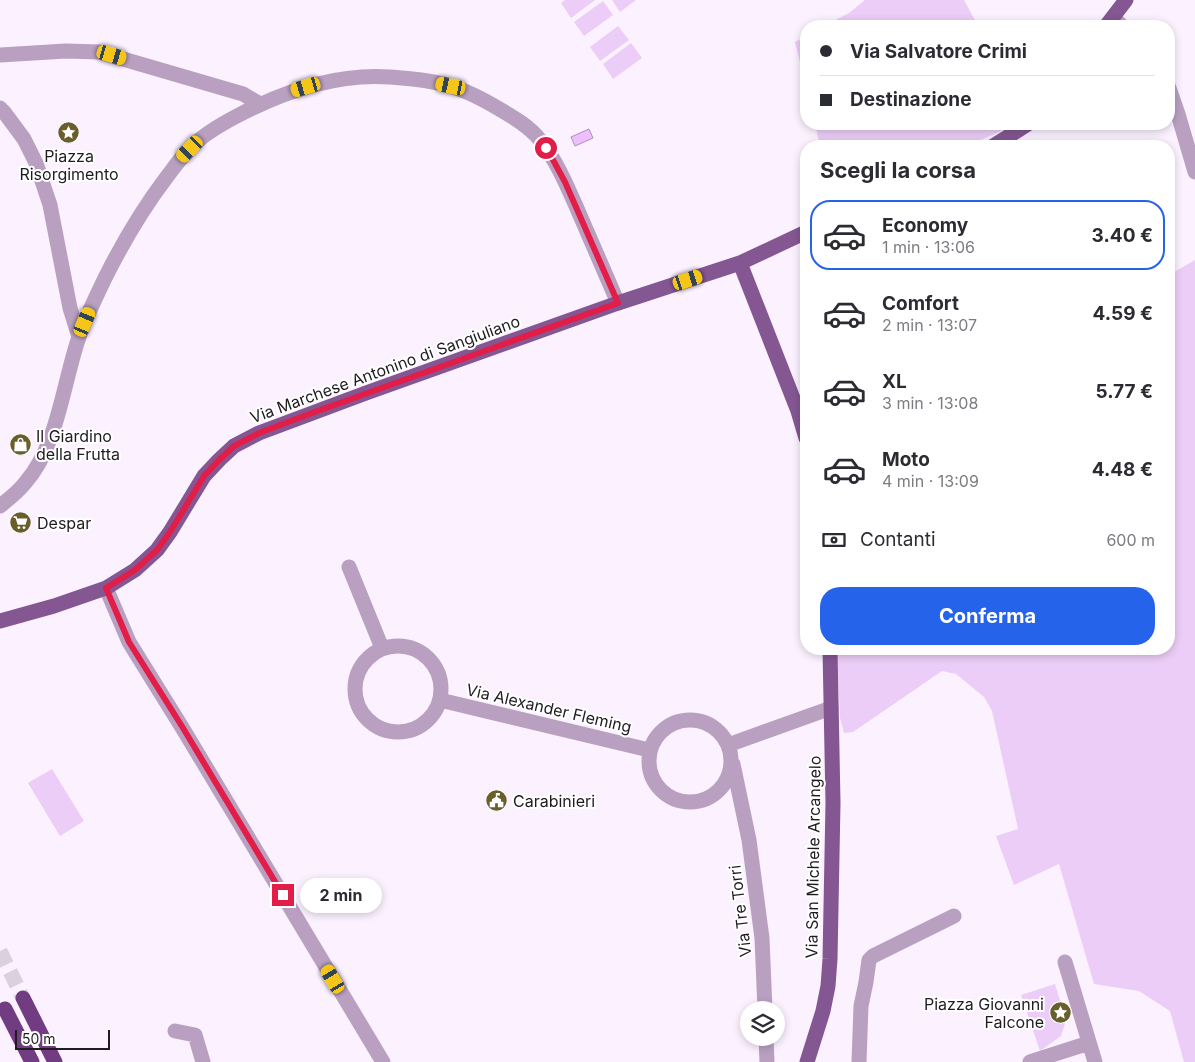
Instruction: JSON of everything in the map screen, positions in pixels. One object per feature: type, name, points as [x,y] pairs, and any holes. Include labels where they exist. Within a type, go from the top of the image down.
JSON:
[{"type":"highway","points":[[23,998],[55,1062]]},
{"type":"highway","points":[[5,1009],[32,1062]]},
{"type":"main road","points":[[1116,20],[1126,0]]},
{"type":"main road","points":[[1003,140],[1018,130]]},
{"type":"main road","name":"Via Marchese Antonino di Sangiuliano","points":[[0,621],[54,606],[106,588],[135,570],[157,550],[204,476],[234,446],[259,433],[618,303],[740,263],[800,235]]},
{"type":"main road","points":[[740,263],[800,404]]},
{"type":"main road","name":"Via San Michele Arcangelo","points":[[807,1062],[823,1012],[828,986],[830,958],[833,804],[830,655]]},
{"type":"street","points":[[0,55],[66,51],[99,52],[243,94],[260,104]]},
{"type":"street","points":[[0,506],[26,483],[47,447],[79,337],[97,294],[134,224],[159,187],[198,140],[212,130],[260,104],[293,91],[363,76],[418,79],[451,86],[474,95],[520,121],[539,138],[565,182],[618,303]]},
{"type":"street","points":[[1175,105],[1195,172]]},
{"type":"street","points":[[0,108],[24,139],[36,163],[50,205],[70,308],[79,337]]},
{"type":"street","points":[[349,567],[382,648]]},
{"type":"street","points":[[106,588],[129,642],[183,728],[383,1062]]},
{"type":"street","points":[[396,645],[422,652],[432,661],[439,673],[442,686],[440,700],[434,713],[424,724],[411,730],[396,732],[382,729],[370,721],[358,703],[356,681],[360,667],[370,656],[382,648],[396,645]]},
{"type":"street","name":"Via Alexander Fleming","points":[[440,700],[650,750]]},
{"type":"street","points":[[730,751],[831,708]]},
{"type":"street","points":[[706,799],[715,794],[728,777],[731,767],[730,751],[720,733],[709,724],[695,719],[680,720],[666,726],[656,736],[648,760],[649,770],[659,788],[666,795],[676,800],[696,802],[706,799],[727,798],[743,808]]},
{"type":"street","name":"Via Tre Torri","points":[[730,751],[749,840],[762,938],[765,1001]]},
{"type":"street","points":[[860,1062],[861,1006],[869,960],[873,956],[954,916]]},
{"type":"street","points":[[1064,962],[1095,1062]]},
{"type":"street","points":[[175,1031],[196,1035],[203,1062]]},
{"type":"street","points":[[1030,1062],[1089,1043]]},
{"type":"street","points":[[766,1046],[767,1062]]},
{"type":"shaded area","points":[[565,0],[595,0],[571,18],[561,3]]},
{"type":"shaded area","points":[[612,0],[636,0],[620,12]]},
{"type":"shaded area","points":[[865,0],[964,0],[975,20],[836,20],[849,13]]},
{"type":"shaded area","points":[[603,1],[613,15],[584,36],[574,22]]},
{"type":"shaded area","points":[[618,26],[629,40],[600,61],[590,47]]},
{"type":"shaded area","points":[[800,39],[800,62],[795,42]]},
{"type":"shaded area","points":[[631,43],[642,58],[613,79],[603,64]]},
{"type":"shaded area","points":[[589,129],[593,138],[575,146],[571,137]]},
{"type":"shaded area","points":[[816,130],[1002,130],[981,140],[819,140]]},
{"type":"shaded area","points":[[1195,260],[1195,1062],[1184,1062],[1170,1011],[1139,991],[1094,984],[1059,864],[1014,885],[996,836],[1018,829],[992,711],[984,697],[956,674],[942,671],[853,732],[844,733],[840,718],[837,655],[1175,655],[1175,272]]},
{"type":"shaded area","points":[[52,769],[84,821],[60,836],[28,783]]},
{"type":"shaded area","points":[[1055,984],[1066,1020],[1061,1036],[1040,1051],[1021,995]]},
{"type":"tunnel","points":[[0,951],[23,998]]},
{"type":"place","name":"Piazza Risorgimento","points":[[69,132]]},
{"type":"place","name":"Il Giardino della Frutta","points":[[20,445]]},
{"type":"place","name":"Despar","points":[[21,523]]},
{"type":"place","name":"Carabinieri","points":[[497,801]]},
{"type":"place","name":"Piazza Giovanni Falcone","points":[[1060,1013]]},
{"type":"route","points":[[283,895],[129,642],[106,588],[135,570],[157,550],[204,476],[234,446],[259,433],[312,413],[618,303],[565,182],[546,148]]}]
